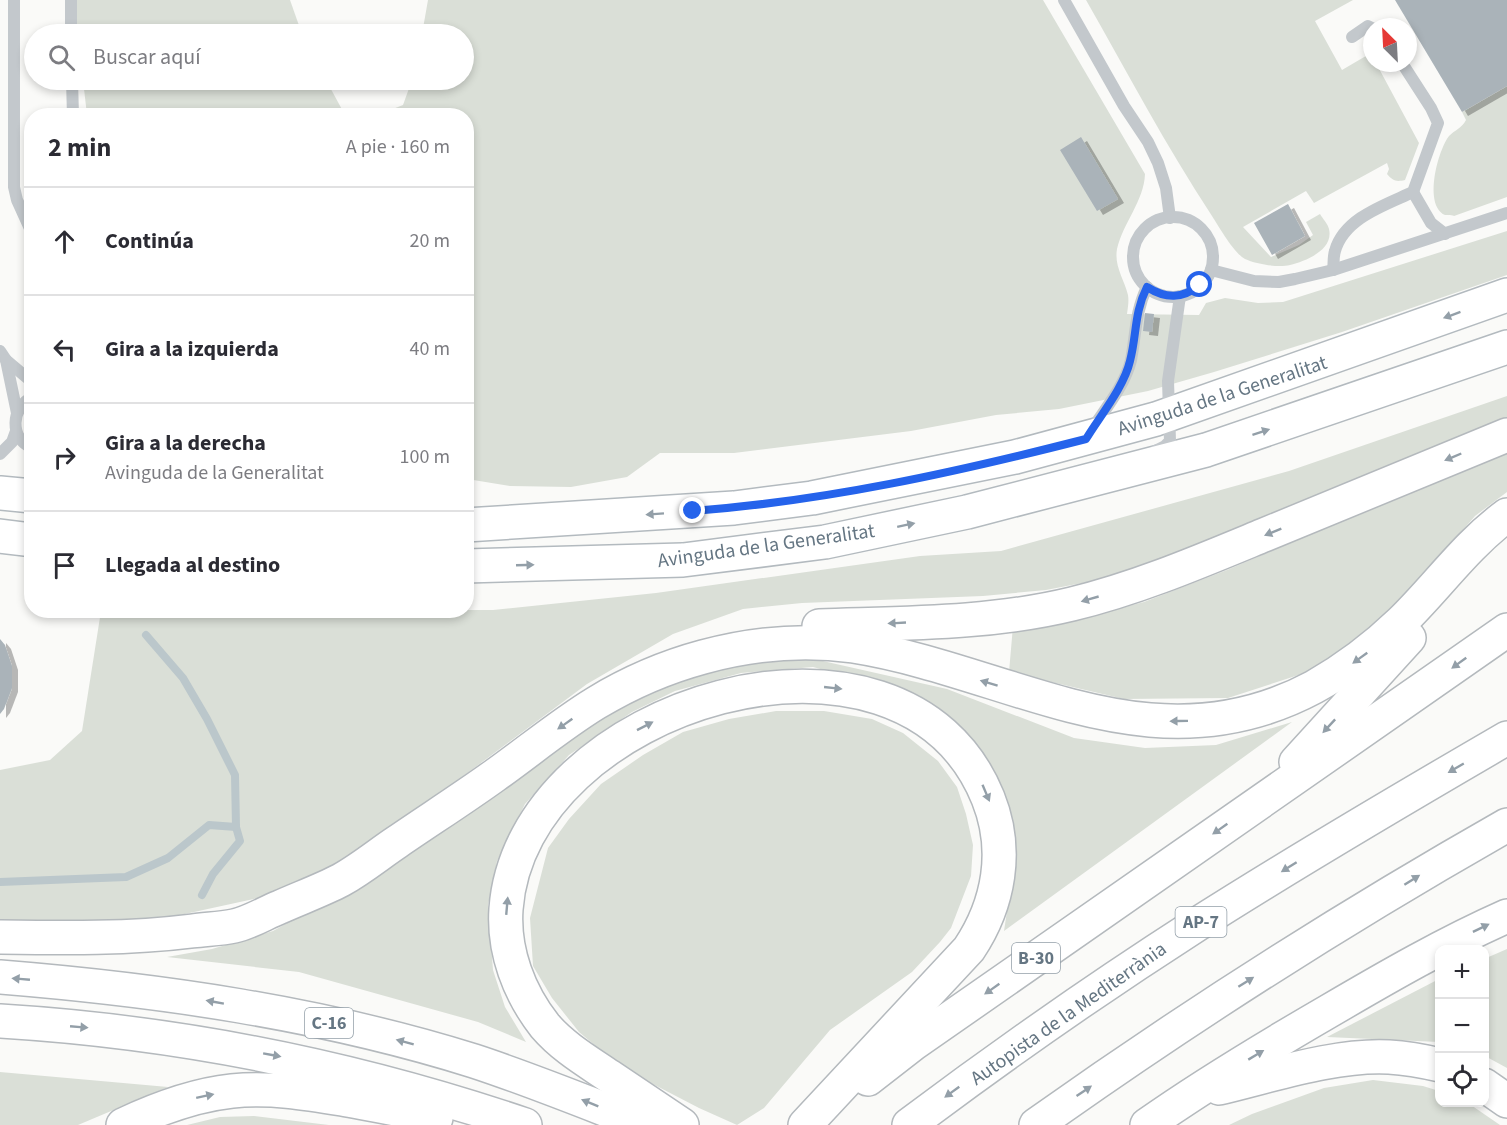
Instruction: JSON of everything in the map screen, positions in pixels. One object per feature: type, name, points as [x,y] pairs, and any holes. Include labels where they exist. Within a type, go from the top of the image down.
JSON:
[{"type":"main road","name":"Avinguda de la Generalitat","points":[[474,525],[703,511],[812,498],[1015,457],[1169,414],[1507,295]]},
{"type":"main road","name":"Avinguda de la Generalitat","points":[[474,566],[682,560],[825,542],[967,512],[1206,450],[1507,347]]},
{"type":"main road","points":[[0,937],[114,938],[154,936],[237,926],[341,880],[496,775],[596,703],[654,666],[683,651],[713,640],[749,631],[938,621],[1008,615],[1071,604],[1133,586],[1193,564],[1507,435]]},
{"type":"main road","points":[[0,492],[24,495]]},
{"type":"main road","points":[[596,703],[674,666],[705,657],[744,648],[812,643],[847,645],[883,652],[1026,694],[1124,718],[1187,721],[1239,715],[1275,704],[1341,672],[1403,621],[1458,558],[1484,532],[1507,515]]},
{"type":"main road","points":[[1268,795],[1307,749],[1389,662],[1467,567],[1507,525]]},
{"type":"main road","points":[[0,536],[24,539]]},
{"type":"main road","name":"B-30","points":[[806,1125],[913,1044],[1507,630]]},
{"type":"main road","points":[[682,1125],[576,1054],[545,1026],[530,1004],[512,964],[505,921],[507,900],[517,856],[538,816],[571,779],[590,761],[639,729],[696,704],[753,690],[784,686],[839,688],[862,693],[887,701],[923,718],[953,742],[975,770],[992,807],[999,837],[1000,857],[995,891],[980,933],[950,972],[924,995],[806,1125]]},
{"type":"main road","name":"Autopista de la Mediterrània","points":[[909,1125],[1072,1008],[1196,925],[1340,836],[1507,738]]},
{"type":"main road","points":[[1036,1125],[1225,996],[1427,870],[1507,825]]},
{"type":"main road","points":[[1147,1125],[1188,1096],[1383,979],[1507,916]]},
{"type":"main road","name":"C-16","points":[[0,977],[154,993],[267,1011],[341,1026],[472,1061],[537,1082],[645,1125]]},
{"type":"main road","name":"C-16","points":[[0,1021],[91,1028],[287,1058],[411,1088],[525,1125]]},
{"type":"main road","points":[[1188,1096],[1351,1059],[1386,1057],[1415,1059],[1435,1064]]},
{"type":"main road","points":[[1489,1088],[1507,1101]]},
{"type":"main road","points":[[136,1119],[194,1099],[233,1091],[288,1090],[404,1109],[464,1125]]},
{"type":"lane","points":[[14,0],[14,187],[24,215]]},
{"type":"lane","points":[[71,0],[71,24]]},
{"type":"lane","points":[[1064,0],[1124,105],[1148,142],[1166,188],[1170,218]]},
{"type":"lane","points":[[1352,37],[1363,29]]},
{"type":"lane","points":[[1333,270],[1335,250],[1344,231],[1360,218],[1413,192],[1438,123],[1408,72]]},
{"type":"lane","points":[[72,90],[73,108]]},
{"type":"lane","points":[[1413,192],[1431,223],[1445,234]]},
{"type":"lane","points":[[1210,270],[1254,281],[1279,282],[1333,270],[1507,213]]},
{"type":"lane","points":[[1170,218],[1189,221],[1200,228],[1208,239],[1212,252],[1210,270],[1200,285],[1191,292],[1168,297],[1157,294],[1139,279],[1134,268],[1134,246],[1140,234],[1150,224],[1170,218]]},
{"type":"lane","points":[[1086,439],[1125,377],[1130,361],[1139,303],[1147,287]]},
{"type":"lane","points":[[967,512],[1008,491],[1166,446],[1170,441],[1168,381],[1180,296]]},
{"type":"lane","points":[[3,356],[24,375]]},
{"type":"lane","points":[[3,356],[17,413]]},
{"type":"lane","points":[[24,403],[17,413],[15,422],[16,431],[24,443]]},
{"type":"lane","points":[[0,454],[12,441],[16,431]]},
{"type":"shaded area","points":[[70,0],[290,0],[298,24],[74,24]]},
{"type":"shaded area","points":[[428,0],[1043,0],[1145,174],[1141,193],[1120,239],[1116,255],[1128,295],[1127,314],[1199,315],[1206,303],[1225,298],[1258,303],[1283,302],[1507,231],[1507,275],[1342,332],[1214,372],[1148,391],[1059,409],[996,415],[911,431],[734,453],[660,453],[627,477],[571,487],[510,486],[474,480],[474,108],[395,108],[403,105],[408,90],[474,90],[474,24],[424,24]]},
{"type":"shaded area","points":[[1086,0],[1353,0],[1315,21],[1342,70],[1363,58],[1363,72],[1381,72],[1419,143],[1405,180],[1395,180],[1389,176],[1387,163],[1314,203],[1306,191],[1243,227],[1271,257],[1299,245],[1313,235],[1306,222],[1320,214],[1329,229],[1327,243],[1323,249],[1304,261],[1279,266],[1245,259],[1236,251],[1195,190]]},
{"type":"shaded area","points":[[1507,86],[1507,197],[1454,216],[1445,215],[1438,209],[1434,189],[1437,165],[1445,143],[1466,120],[1462,112]]},
{"type":"shaded area","points":[[84,90],[331,90],[341,108],[86,108]]},
{"type":"shaded area","points":[[1507,396],[1507,422],[1108,578],[1046,590],[983,596],[802,603],[743,609],[673,634],[587,684],[345,864],[263,897],[171,917],[70,924],[0,921],[0,770],[50,760],[82,731],[100,618],[474,618],[474,610],[656,593],[920,556],[1001,551],[1289,471]]},
{"type":"shaded area","points":[[1507,450],[1507,492],[1475,516],[1380,625],[1311,671],[1228,698],[1124,699],[1009,672],[1013,626],[1071,621],[1144,602],[1227,570]]},
{"type":"shaded area","points":[[805,657],[947,689],[1074,738],[1145,748],[1216,745],[1292,722],[1004,931],[1014,865],[1013,820],[994,770],[969,738],[920,696],[813,667],[741,673],[675,691],[632,712],[569,755],[525,804],[497,861],[488,905],[493,970],[505,1007],[526,1042],[478,1022],[299,972],[167,957],[212,949],[273,931],[385,868],[597,718],[655,685],[728,662]]},
{"type":"shaded area","points":[[776,711],[824,711],[872,719],[903,733],[938,761],[957,787],[966,814],[973,845],[971,876],[951,928],[912,972],[830,1030],[764,1108],[737,1125],[622,1068],[579,1032],[552,998],[533,966],[530,918],[548,848],[569,819],[601,784],[643,755],[683,732],[729,719]]},
{"type":"shaded area","points":[[1507,949],[1507,1068],[1489,1058],[1489,957]]},
{"type":"shaded area","points":[[1435,981],[1435,1042],[1327,1037]]},
{"type":"shaded area","points":[[0,1072],[168,1087],[78,1125],[0,1125]]},
{"type":"shaded area","points":[[1373,1080],[1423,1086],[1435,1090],[1435,1107],[1474,1107],[1500,1125],[1229,1125],[1252,1114],[1324,1088]]},
{"type":"shaded area","points":[[254,1116],[329,1125],[187,1125],[220,1117]]},
{"type":"building","points":[[1395,0],[1507,0],[1507,86],[1462,112],[1417,37],[1417,18],[1406,18]]},
{"type":"building","points":[[1081,137],[1118,199],[1097,211],[1060,150]]},
{"type":"building","points":[[1288,204],[1305,236],[1272,255],[1254,223]]},
{"type":"building","points":[[1145,313],[1154,314],[1152,332],[1143,331]]},
{"type":"building","points":[[0,639],[5,645],[12,666],[12,688],[0,714]]},
{"type":"waterway","points":[[146,635],[183,678],[235,775],[236,827],[240,841],[213,874],[202,895]]},
{"type":"waterway","points":[[0,882],[126,877],[168,858],[209,825],[236,827]]},
{"type":"route","points":[[693,511],[812,498],[1015,457],[1086,439],[1125,377],[1130,361],[1139,303],[1147,287],[1157,294],[1168,297],[1191,292],[1200,285]]}]
